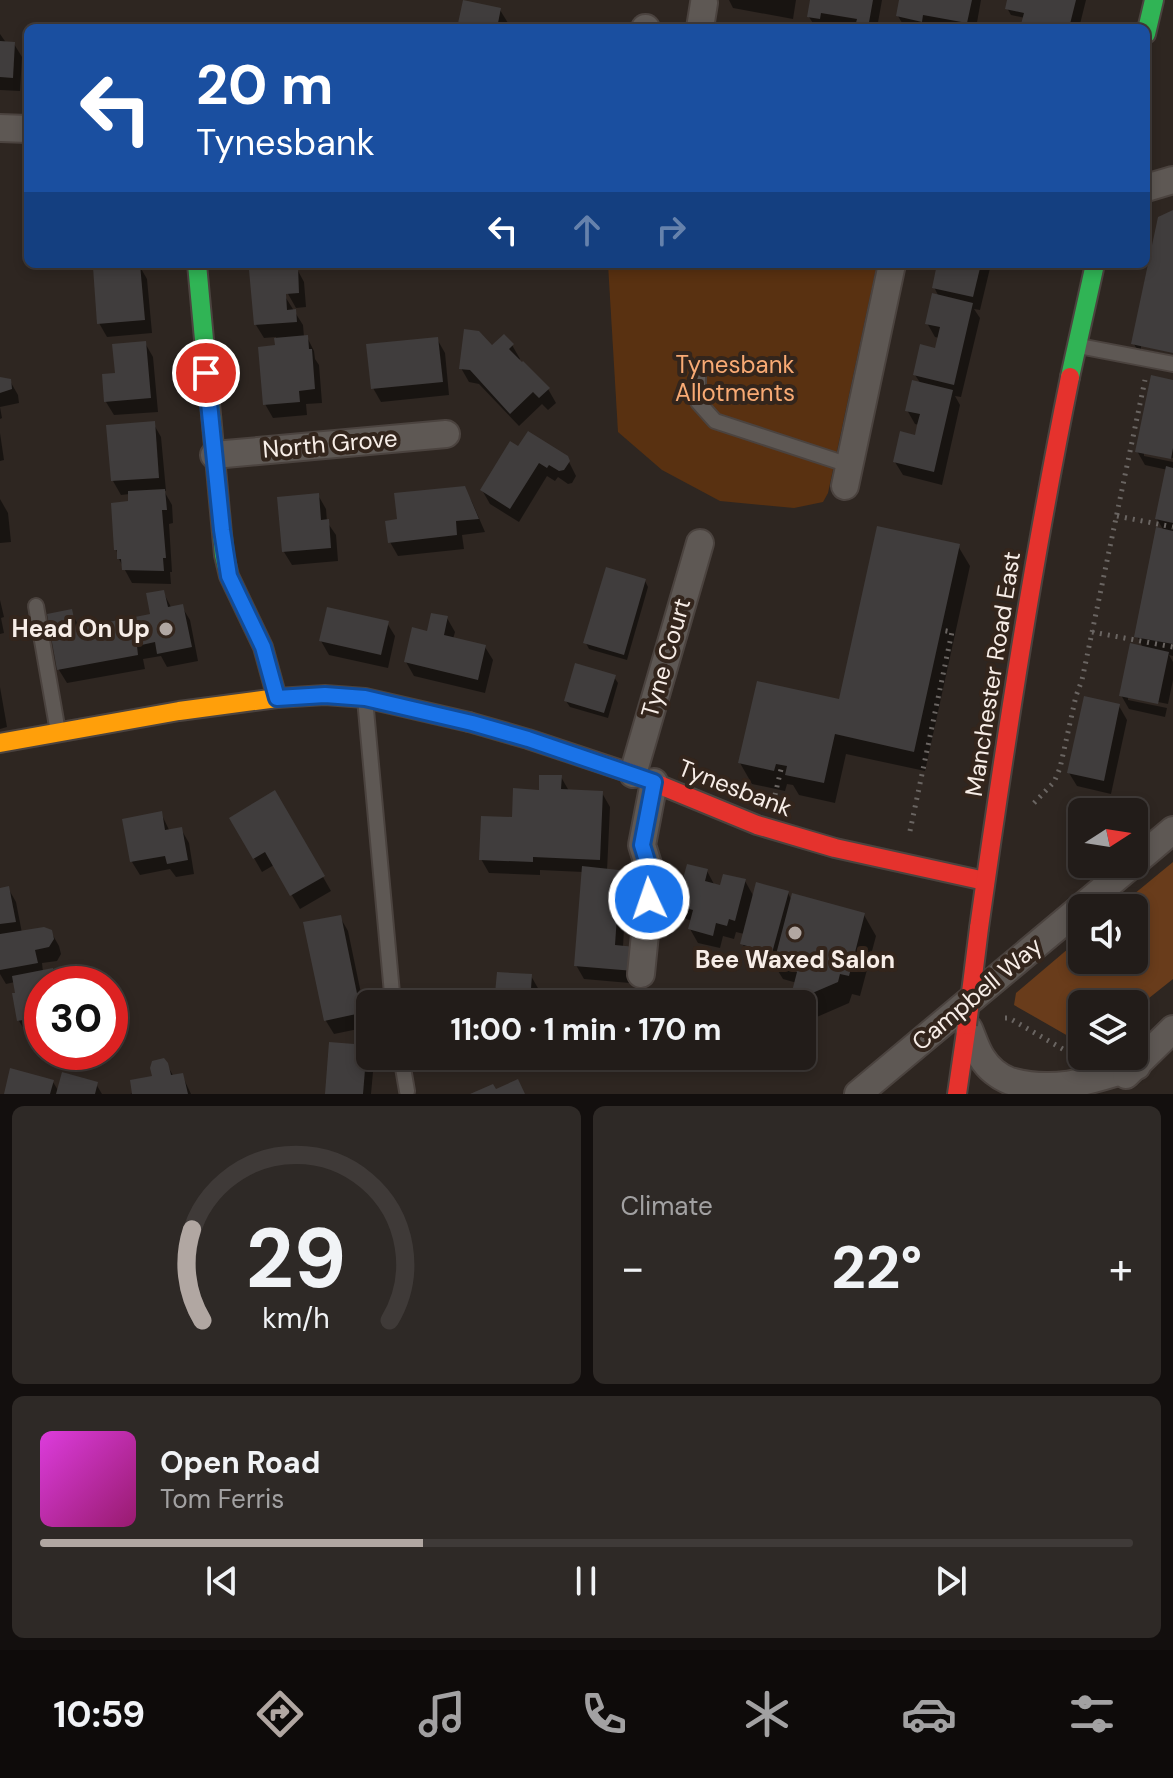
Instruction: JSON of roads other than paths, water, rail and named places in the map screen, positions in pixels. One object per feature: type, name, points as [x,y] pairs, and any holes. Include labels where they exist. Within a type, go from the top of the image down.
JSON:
[{"type":"street","points":[[1148,24],[1154,0]]},
{"type":"street","points":[[0,128],[24,129]]},
{"type":"street","points":[[1150,187],[1173,180]]},
{"type":"street","points":[[197,268],[224,555],[229,576],[263,647],[277,698]]},
{"type":"street","points":[[847,476],[891,268]]},
{"type":"street","name":"Manchester Road East","points":[[957,1094],[969,1034],[985,881],[1037,548],[1094,268]]},
{"type":"street","name":"North Grove","points":[[214,455],[446,434]]},
{"type":"street","name":"Tyne Court","points":[[641,974],[651,874],[642,845],[643,778],[700,543]]},
{"type":"street","name":"Tynesbank","points":[[0,743],[179,711],[277,698],[325,695],[365,698],[500,731],[643,778],[757,825],[835,848],[985,881]]},
{"type":"street","name":"Campbell Way","points":[[1148,851],[1173,830]]},
{"type":"street","name":"Campbell Way","points":[[858,1094],[1115,878]]},
{"type":"street","points":[[969,1034],[983,1060],[1000,1077],[1045,1090],[1107,1084],[1137,1066],[1173,1029]]},
{"type":"lane","points":[[1076,345],[1173,364]]},
{"type":"lane","points":[[698,370],[698,402],[715,421],[847,476]]},
{"type":"lane","points":[[36,606],[58,733]]},
{"type":"lane","points":[[365,698],[392,990]]},
{"type":"lane","points":[[403,1070],[407,1091]]},
{"type":"place","name":"Head On Up","points":[[166,629]]},
{"type":"place","name":"Bee Waxed Salon","points":[[795,933]]},
{"type":"park label","name":"Tynesbank Allotments","points":[[735,379]]}]
